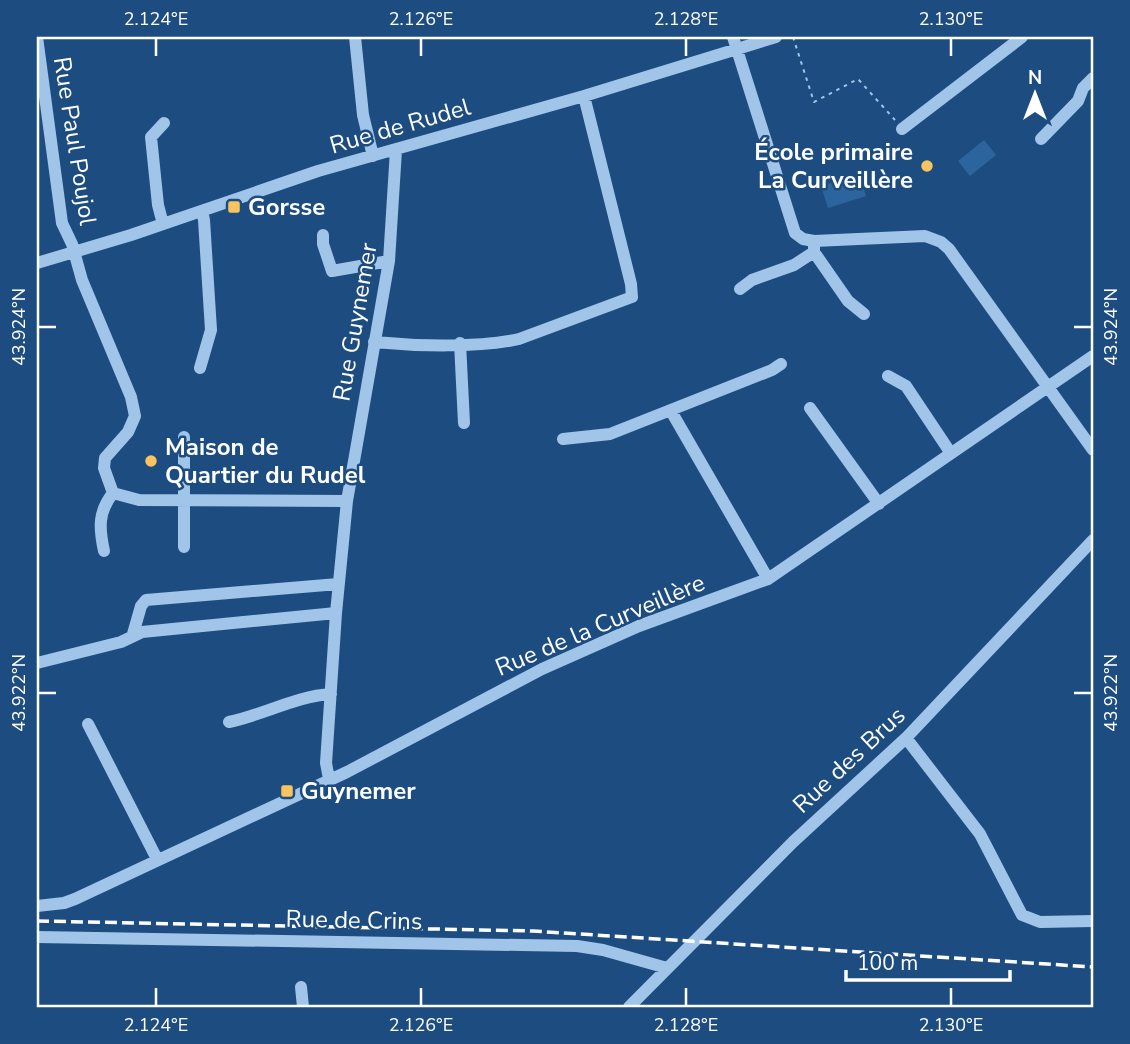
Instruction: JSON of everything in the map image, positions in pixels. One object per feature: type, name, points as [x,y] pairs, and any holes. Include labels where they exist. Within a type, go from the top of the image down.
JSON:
[{"type":"street","name":"Rue Paul Poujol","points":[[37,37],[62,223],[75,252],[82,280],[131,397],[135,416],[128,432],[109,452],[104,468],[113,494]]},
{"type":"street","points":[[355,37],[363,115],[373,156]]},
{"type":"street","points":[[733,37],[795,233],[814,247],[848,301],[864,314]]},
{"type":"street","name":"Rue de Rudel","points":[[37,263],[163,225],[317,171],[737,54],[776,37]]},
{"type":"street","points":[[902,129],[1022,37]]},
{"type":"street","points":[[1041,139],[1078,101],[1083,88],[1093,78]]},
{"type":"street","points":[[374,342],[401,345],[501,343],[519,339],[632,291],[584,96]]},
{"type":"street","points":[[163,225],[158,205],[151,137],[164,123]]},
{"type":"street","name":"Rue Guynemer","points":[[329,779],[326,764],[335,613],[346,502],[389,261],[396,150]]},
{"type":"street","points":[[200,368],[211,330],[204,220],[201,211]]},
{"type":"street","points":[[323,235],[326,256],[332,271],[389,261]]},
{"type":"street","points":[[740,289],[752,280],[794,265],[814,247],[925,236],[941,242],[949,249],[1093,450]]},
{"type":"street","points":[[460,343],[464,423]]},
{"type":"street","name":"Rue de la Curveillère","points":[[37,906],[75,898],[329,779],[542,669],[639,625],[768,579],[1093,356]]},
{"type":"street","points":[[563,439],[610,434],[772,370],[781,364]]},
{"type":"street","points":[[888,376],[906,386],[950,452]]},
{"type":"street","points":[[810,408],[879,504]]},
{"type":"street","points":[[671,411],[768,579]]},
{"type":"street","points":[[184,437],[184,547]]},
{"type":"street","points":[[104,551],[100,520],[102,509],[113,494],[139,500],[346,502]]},
{"type":"street","name":"Rue des Brus","points":[[629,1007],[793,842],[905,738],[1093,540]]},
{"type":"street","points":[[133,634],[141,606],[146,600],[338,584]]},
{"type":"street","points":[[37,663],[121,642],[133,634],[177,627],[335,613]]},
{"type":"street","points":[[229,722],[253,717],[317,695],[331,694]]},
{"type":"street","points":[[88,724],[157,859]]},
{"type":"street","points":[[905,738],[980,834],[1022,915],[1040,922],[1093,921]]},
{"type":"street","name":"Rue de Crins","points":[[37,937],[577,946],[603,950],[667,968]]},
{"type":"street","points":[[302,987],[303,1007]]},
{"type":"path","points":[[793,37],[814,102],[858,79],[902,129]]},
{"type":"shaded area","points":[[984,140],[996,155],[970,176],[958,161]]},
{"type":"shaded area","points":[[859,174],[866,196],[828,208],[821,186]]},
{"type":"railway","points":[[37,921],[533,931],[1093,967]]},
{"type":"place","name":"École primaire La Curveillère","points":[[927,166]]},
{"type":"place","name":"Gorsse","points":[[234,207]]},
{"type":"place","name":"Maison de Quartier du Rudel","points":[[151,461]]},
{"type":"place","name":"Guynemer","points":[[287,791]]}]
